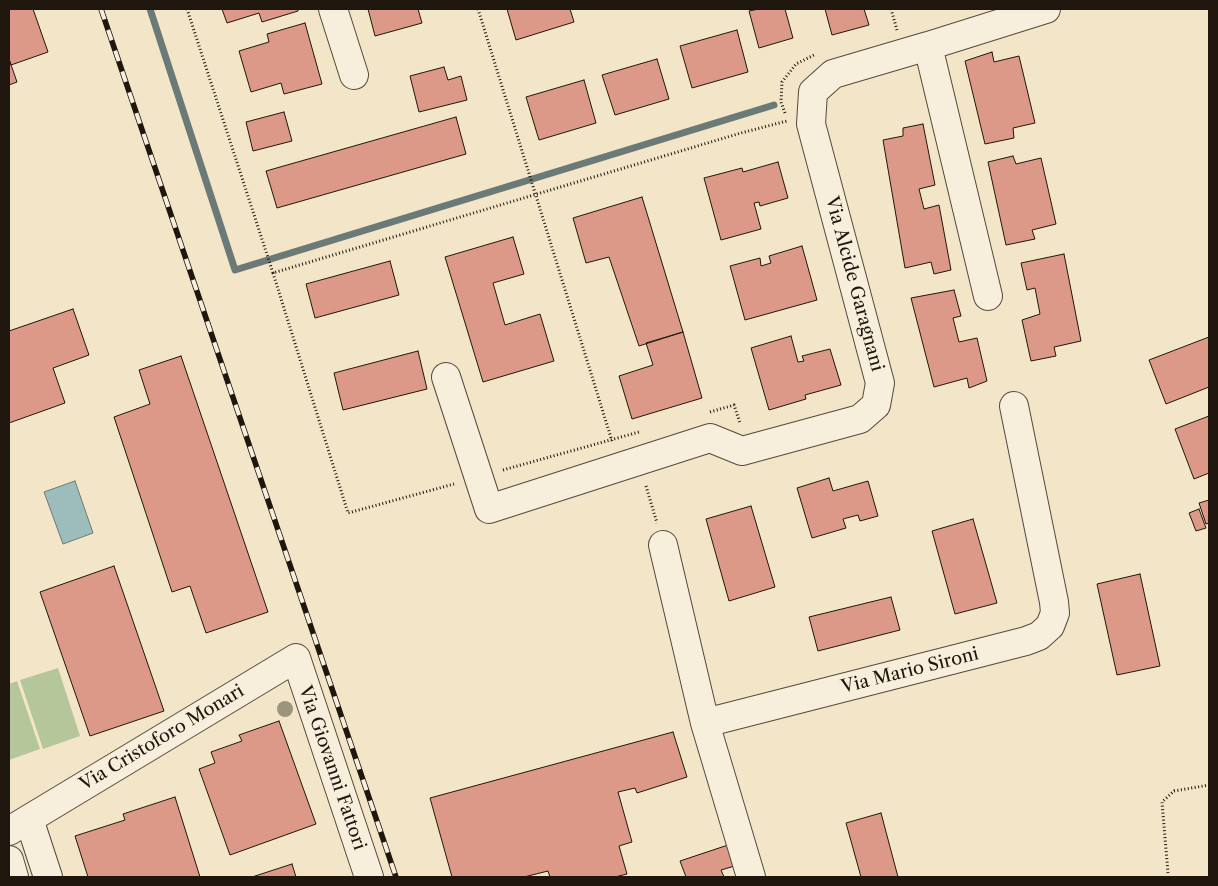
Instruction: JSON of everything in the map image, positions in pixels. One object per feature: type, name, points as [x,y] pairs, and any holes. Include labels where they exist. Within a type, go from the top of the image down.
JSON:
[{"type":"street","points":[[333,9],[354,75]]},
{"type":"street","name":"Via Alcide Garagnani","points":[[479,477],[489,509],[710,438],[742,451],[860,419],[876,406],[880,383],[811,124],[796,122],[812,92],[833,74],[1046,9]]},
{"type":"street","points":[[928,46],[988,296]]},
{"type":"street","points":[[446,377],[479,477]]},
{"type":"street","name":"Via Mario Sironi","points":[[705,724],[1026,641],[1039,636],[1050,626],[1054,614],[1054,602],[1014,406]]},
{"type":"street","points":[[663,545],[705,724],[750,877]]},
{"type":"street","name":"Via Cristoforo Monari","points":[[48,877],[19,825],[296,658]]},
{"type":"street","name":"Via Giovanni Fattori","points":[[296,658],[369,877]]},
{"type":"street","points":[[9,860],[14,877]]},
{"type":"path","points":[[187,9],[267,254],[348,514],[639,432]]},
{"type":"path","points":[[478,9],[611,440],[639,461],[663,545]]},
{"type":"path","points":[[888,31],[897,28]]},
{"type":"path","points":[[273,273],[741,133],[796,122],[781,102],[782,82],[796,64],[818,53]]},
{"type":"path","points":[[706,413],[734,405],[740,424]]},
{"type":"path","points":[[1168,873],[1162,802],[1174,791],[1209,785]]},
{"type":"green space","points":[[58,668],[80,736],[43,749],[20,680]]},
{"type":"green space","points":[[17,681],[40,749],[9,760],[9,684]]},
{"type":"water","points":[[75,481],[93,533],[63,544],[44,492]]},
{"type":"building","points":[[9,9],[33,9],[48,52],[11,65],[9,59]]},
{"type":"building","points":[[222,9],[298,9],[298,11],[262,22],[259,13],[227,23]]},
{"type":"building","points":[[368,9],[418,9],[422,23],[375,36]]},
{"type":"building","points":[[507,9],[570,9],[574,22],[516,40]]},
{"type":"building","points":[[785,9],[793,38],[759,48],[749,11]]},
{"type":"building","points":[[825,9],[864,9],[869,25],[832,35]]},
{"type":"building","points":[[305,23],[322,84],[284,94],[281,83],[251,92],[239,51],[269,42],[267,34]]},
{"type":"building","points":[[737,30],[748,72],[692,88],[680,46]]},
{"type":"building","points":[[992,52],[994,62],[1019,56],[1035,123],[1013,128],[1014,138],[985,144],[965,61]]},
{"type":"building","points":[[9,59],[17,82],[9,85]]},
{"type":"building","points":[[657,59],[669,99],[615,115],[602,75]]},
{"type":"building","points":[[444,67],[448,80],[461,76],[467,100],[419,112],[410,76]]},
{"type":"building","points":[[584,80],[596,123],[539,140],[526,97]]},
{"type":"building","points":[[284,112],[292,141],[253,151],[246,122]]},
{"type":"building","points":[[456,117],[466,154],[277,208],[266,171]]},
{"type":"building","points":[[923,124],[935,185],[919,189],[924,209],[939,205],[951,270],[934,274],[931,262],[905,268],[883,140],[903,136],[903,128]]},
{"type":"building","points":[[1013,156],[1016,164],[1041,158],[1056,224],[1032,230],[1035,239],[1006,245],[988,162]]},
{"type":"building","points":[[778,162],[788,198],[760,206],[759,202],[754,203],[761,229],[721,240],[704,178],[742,168],[743,172]]},
{"type":"building","points":[[642,197],[683,332],[639,346],[609,257],[586,263],[573,218]]},
{"type":"building","points":[[513,237],[524,274],[493,283],[505,325],[540,314],[554,361],[483,382],[445,257]]},
{"type":"building","points":[[802,246],[817,300],[745,320],[730,266],[760,258],[761,266],[771,263],[769,256]]},
{"type":"building","points":[[1064,254],[1081,341],[1054,347],[1056,356],[1031,361],[1022,320],[1040,314],[1035,288],[1027,290],[1021,263]]},
{"type":"building","points":[[390,261],[399,295],[315,318],[306,284]]},
{"type":"building","points":[[954,290],[961,316],[953,318],[959,342],[977,338],[987,381],[969,388],[967,378],[934,387],[911,298]]},
{"type":"building","points":[[73,309],[89,355],[53,368],[65,403],[9,423],[9,331]]},
{"type":"building","points":[[683,332],[702,398],[632,419],[619,376],[653,365],[646,343]]},
{"type":"building","points":[[791,336],[798,362],[804,361],[802,356],[830,349],[841,385],[805,395],[806,399],[769,410],[751,348]]},
{"type":"building","points":[[1209,337],[1209,387],[1166,404],[1149,360]]},
{"type":"building","points":[[418,351],[427,389],[343,410],[334,373]]},
{"type":"building","points":[[181,356],[268,612],[206,633],[190,586],[172,592],[114,417],[150,404],[139,370]]},
{"type":"building","points":[[1209,416],[1209,473],[1194,479],[1175,429]]},
{"type":"building","points":[[829,478],[833,491],[868,481],[878,516],[860,521],[858,515],[843,519],[846,528],[812,538],[797,488]]},
{"type":"building","points":[[1209,500],[1209,523],[1206,524],[1199,503]]},
{"type":"building","points":[[751,506],[775,587],[729,601],[706,519]]},
{"type":"building","points":[[1199,509],[1206,528],[1196,531],[1189,513]]},
{"type":"building","points":[[973,519],[997,603],[955,614],[932,531]]},
{"type":"building","points":[[114,566],[164,711],[90,736],[40,592]]},
{"type":"building","points":[[1140,574],[1160,666],[1117,675],[1097,584]]},
{"type":"building","points":[[891,597],[900,630],[818,651],[809,617]]},
{"type":"building","points":[[279,721],[316,824],[230,855],[199,769],[215,763],[211,752],[242,741],[239,735]]},
{"type":"building","points":[[673,732],[687,777],[637,793],[635,788],[618,792],[632,842],[619,846],[627,874],[615,877],[550,877],[548,871],[524,877],[452,877],[430,798]]},
{"type":"building","points":[[175,797],[200,877],[88,877],[75,836],[125,820],[123,814]]},
{"type":"building","points":[[881,813],[898,877],[861,877],[846,823]]},
{"type":"building","points":[[731,844],[738,865],[721,870],[724,877],[686,877],[680,861]]},
{"type":"building","points":[[292,864],[296,877],[252,877]]},
{"type":"waterway","points":[[150,9],[235,270],[774,105]]},
{"type":"railway","points":[[101,9],[396,877]]}]
